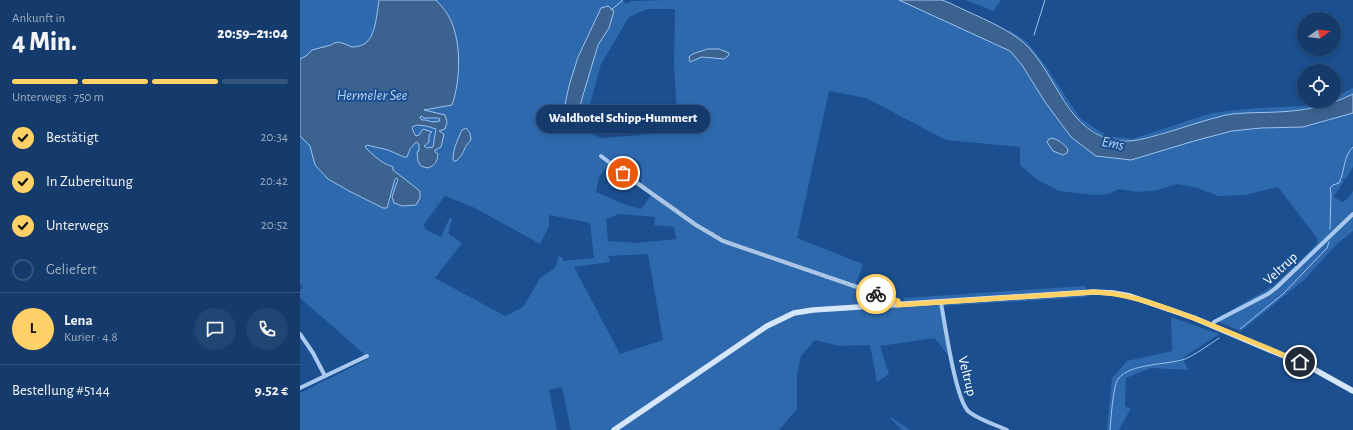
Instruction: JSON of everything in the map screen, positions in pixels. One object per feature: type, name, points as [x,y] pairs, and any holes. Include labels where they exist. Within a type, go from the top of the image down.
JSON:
[{"type":"main road","points":[[614,430],[775,321],[803,311],[1104,292],[1144,300],[1213,325],[1310,367],[1353,391]]},
{"type":"street","points":[[601,156],[696,225],[724,241],[898,301],[898,305]]},
{"type":"street","name":"Veltrup","points":[[1213,325],[1214,322],[1272,291],[1353,214]]},
{"type":"street","points":[[872,306],[873,293]]},
{"type":"street","name":"Veltrup","points":[[941,303],[963,403],[971,414],[1007,430]]},
{"type":"street","points":[[300,334],[313,353],[325,376]]},
{"type":"street","points":[[300,388],[367,356]]},
{"type":"shaded area","points":[[300,0],[379,0],[371,37],[364,45],[352,47],[338,42],[312,50],[300,59]]},
{"type":"shaded area","points":[[436,0],[622,0],[626,4],[631,1],[667,0],[899,0],[1010,51],[1022,65],[1045,102],[1131,160],[1232,131],[1319,123],[1353,113],[1353,167],[1345,180],[1339,177],[1344,181],[1333,197],[1343,202],[1353,191],[1353,231],[1337,244],[1304,280],[1241,331],[1214,320],[1273,286],[1317,243],[1317,238],[1278,187],[1245,195],[1218,196],[1198,188],[1177,184],[1158,190],[1138,192],[1118,189],[1109,194],[1095,195],[1059,191],[1038,180],[1020,165],[1020,147],[946,140],[866,98],[829,91],[797,238],[863,264],[855,287],[898,301],[904,301],[904,298],[1085,286],[1086,297],[942,306],[951,359],[935,338],[880,346],[889,374],[877,382],[870,345],[839,346],[815,340],[801,356],[797,374],[797,409],[779,430],[571,430],[562,387],[549,390],[557,430],[300,430],[300,393],[366,360],[363,353],[300,298],[300,291],[303,286],[300,284],[300,136],[310,146],[315,165],[328,179],[383,208],[387,208],[395,179],[397,182],[392,197],[416,205],[398,173],[389,164],[386,164],[376,158],[365,147],[367,145],[388,150],[404,157],[408,155],[410,149],[416,142],[419,144],[419,152],[427,168],[434,165],[436,161],[438,154],[435,150],[441,147],[444,133],[439,131],[447,122],[445,115],[424,110],[427,108],[432,109]],"holes":[[[601,8],[609,28],[598,45],[581,102],[579,115],[569,86],[578,57]],[[647,9],[675,9],[674,63],[678,132],[601,138],[583,129],[601,64],[629,17]],[[705,50],[707,58],[702,57],[698,59],[695,53],[703,52]],[[629,157],[638,161],[642,172],[641,186],[652,194],[641,209],[624,204],[596,192],[600,176],[610,164],[614,167]],[[445,196],[475,208],[540,244],[549,226],[549,215],[590,223],[594,258],[563,261],[563,258],[559,256],[555,268],[540,278],[523,307],[505,316],[435,278],[462,243],[449,234],[452,219],[450,217],[441,237],[425,229],[424,224]],[[619,214],[655,217],[654,225],[674,227],[676,239],[637,243],[608,241],[606,219]],[[648,254],[663,340],[620,354],[574,267],[610,262],[608,256]]]},
{"type":"shaded area","points":[[966,0],[1001,0],[993,11]]},
{"type":"shaded area","points":[[1009,30],[1027,42],[1045,65],[1080,118],[1107,136],[1132,139],[1212,113],[1256,108],[1297,106],[1297,108],[1312,108],[1224,116],[1138,140],[1115,140],[1096,132],[1078,119],[1024,43],[1008,32]]},
{"type":"shaded area","points":[[1353,88],[1353,94],[1341,99],[1341,94]]},
{"type":"shaded area","points":[[421,116],[427,118],[440,118],[440,121],[432,122],[422,120],[420,118]]},
{"type":"shaded area","points":[[417,125],[436,129],[433,147],[425,147],[424,145],[427,143],[419,135],[417,136],[415,134],[413,126]]},
{"type":"shaded area","points":[[1171,317],[1219,334],[1183,358],[1188,370],[1151,368],[1126,378],[1125,407],[1131,408],[1119,430],[1107,430],[1112,378],[1127,361],[1172,351]]},
{"type":"shaded area","points":[[891,417],[910,430],[902,430],[890,418]]},
{"type":"water","name":"Hermeler See","points":[[379,0],[436,0],[444,9],[453,25],[458,47],[459,59],[457,83],[452,105],[424,110],[445,115],[447,122],[445,129],[439,131],[444,134],[441,147],[435,150],[438,154],[435,163],[427,168],[421,166],[418,161],[417,152],[419,151],[419,144],[416,142],[410,149],[407,157],[388,150],[367,145],[365,147],[379,160],[393,167],[393,170],[420,191],[420,198],[416,205],[402,206],[394,203],[392,197],[398,181],[397,178],[395,179],[387,208],[383,208],[328,179],[315,165],[310,146],[300,136],[300,59],[312,50],[338,42],[352,47],[364,44],[371,36],[377,17]],"holes":[[[421,116],[424,118],[439,118],[440,121],[432,122],[422,120],[420,118]],[[417,125],[436,129],[433,147],[427,148],[424,146],[429,142],[429,135],[432,132],[423,129],[419,135],[416,136],[412,127]]]},
{"type":"water","name":"Ems","points":[[899,0],[941,0],[1009,32],[1024,43],[1036,56],[1075,116],[1087,128],[1102,137],[1121,141],[1138,140],[1226,115],[1312,108],[1341,108],[1341,99],[1353,94],[1353,113],[1303,127],[1261,128],[1232,131],[1131,160],[1096,156],[1071,137],[1045,102],[1022,65],[1010,51]]},
{"type":"water","points":[[608,6],[614,11],[609,28],[598,45],[581,102],[579,115],[574,124],[562,118],[569,86],[578,57],[601,8]]},
{"type":"water","points":[[707,49],[719,49],[729,53],[729,55],[724,59],[702,57],[690,62],[689,57],[691,55]]},
{"type":"water","points":[[466,128],[470,133],[471,140],[459,158],[454,161],[453,155],[456,144],[462,130]]},
{"type":"water","points":[[1052,138],[1059,141],[1067,148],[1067,153],[1063,155],[1053,151],[1047,142]]},
{"type":"waterway","points":[[611,10],[623,0]]},
{"type":"waterway","points":[[1034,35],[1045,0]]},
{"type":"waterway","points":[[1330,229],[1330,188],[1339,183],[1347,155],[1353,147]]},
{"type":"waterway","points":[[1240,329],[1283,294],[1327,248],[1329,242]]},
{"type":"waterway","points":[[1110,430],[1112,403],[1118,379],[1131,370],[1140,367],[1185,359],[1219,338]]},
{"type":"way so far","points":[[623,173],[696,225],[724,241],[876,294]]},
{"type":"place","name":"Waldhotel Schipp-Hummert","points":[[623,173]]},
{"type":"route","points":[[876,294],[898,301],[898,305],[1094,292],[1113,293],[1150,302],[1213,325],[1300,362]]}]
